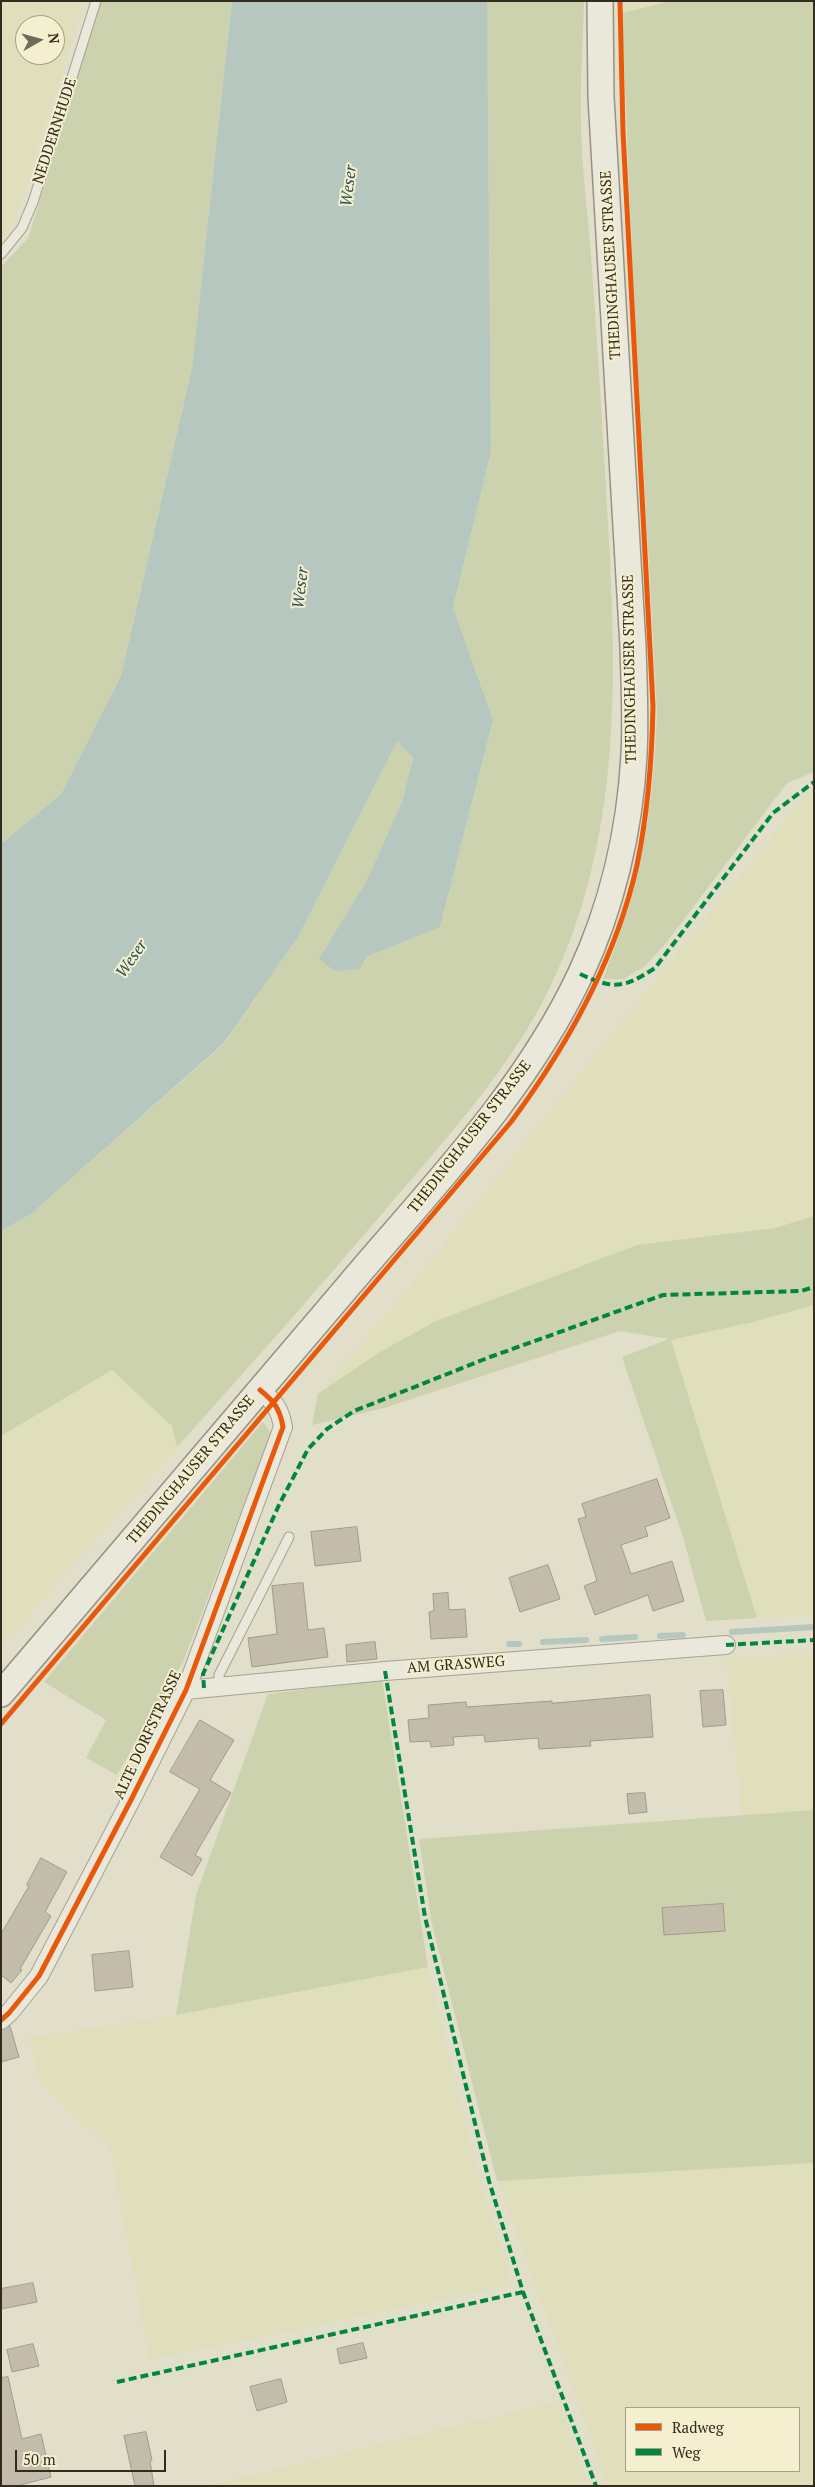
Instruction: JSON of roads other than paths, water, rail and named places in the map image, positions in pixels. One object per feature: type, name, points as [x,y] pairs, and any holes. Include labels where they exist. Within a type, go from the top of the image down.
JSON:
[{"type":"main road","name":"THEDINGHAUSER STRASSE","points":[[8,1701],[260,1390],[514,1087],[546,1038],[580,974],[612,890],[629,804],[634,756],[634,710],[633,647],[601,97],[600,1]]},
{"type":"street","name":"ALTE DORFSTRASSE","points":[[1,2020],[9,2014],[39,1976],[186,1690],[283,1427],[281,1412],[274,1402],[260,1390]]},
{"type":"street","name":"AM GRASWEG","points":[[186,1690],[385,1670],[726,1646]]},
{"type":"lane","name":"NEDDERNHUDE","points":[[1,254],[22,228],[33,202],[96,1]]},
{"type":"lane","points":[[219,1687],[219,1675],[289,1537]]},
{"type":"water","name":"Weser","points":[[232,1],[487,1],[491,452],[453,607],[493,720],[440,927],[366,957],[360,969],[335,971],[319,959],[366,882],[402,802],[413,758],[397,741],[298,937],[224,1043],[31,1214],[1,1231],[1,844],[61,794],[121,676],[192,368]]},
{"type":"waterway","points":[[732,1632],[814,1627]]},
{"type":"waterway","points":[[660,1636],[683,1635]]},
{"type":"waterway","points":[[602,1639],[635,1637]]},
{"type":"waterway","points":[[543,1642],[586,1640]]},
{"type":"waterway","points":[[509,1644],[519,1644]]}]
